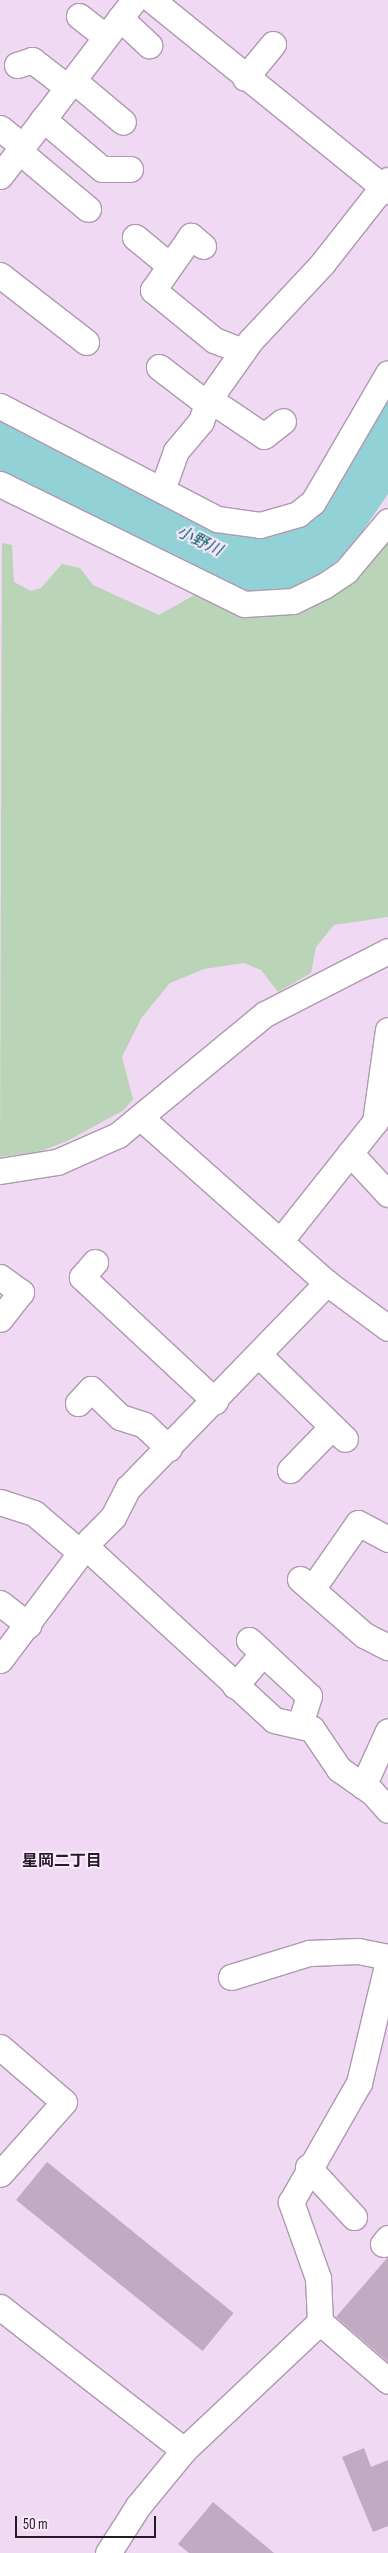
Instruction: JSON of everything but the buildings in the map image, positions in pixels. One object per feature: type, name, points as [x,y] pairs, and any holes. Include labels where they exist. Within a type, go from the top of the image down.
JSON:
[{"type":"street","points":[[152,0],[245,78],[386,186],[322,264],[243,351],[208,401],[202,421],[176,451],[162,490]]},
{"type":"street","points":[[79,16],[120,18],[149,45]]},
{"type":"street","points":[[0,176],[120,18]]},
{"type":"street","points":[[245,78],[273,44]]},
{"type":"street","points":[[17,65],[32,60],[70,84],[123,122]]},
{"type":"street","points":[[44,119],[102,169],[130,169]]},
{"type":"street","points":[[0,128],[88,209]]},
{"type":"street","points":[[203,246],[191,236],[153,290],[214,340],[243,351]]},
{"type":"street","points":[[139,248],[170,266]]},
{"type":"street","points":[[0,275],[86,342]]},
{"type":"street","points":[[159,367],[208,401],[264,436],[283,421]]},
{"type":"street","points":[[0,406],[217,519],[240,524],[260,525],[298,514],[323,490],[388,373]]},
{"type":"street","points":[[0,484],[244,604],[293,601],[324,586],[346,571],[388,521]]},
{"type":"street","points":[[0,1171],[66,1158],[118,1135],[265,1014],[388,951]]},
{"type":"street","points":[[281,1240],[375,1122],[388,1030]]},
{"type":"street","points":[[140,1117],[281,1240],[327,1283],[388,1328]]},
{"type":"street","points":[[350,1152],[388,1194]]},
{"type":"street","points":[[95,1262],[82,1277],[154,1332],[216,1402]]},
{"type":"street","points":[[0,1277],[21,1292],[0,1319]]},
{"type":"street","points":[[0,1660],[84,1550],[113,1518],[128,1488],[216,1402],[327,1283]]},
{"type":"street","points":[[259,1355],[338,1433],[290,1471]]},
{"type":"street","points":[[78,1403],[91,1389],[120,1416],[144,1424],[169,1448]]},
{"type":"street","points":[[0,1502],[34,1513],[84,1550],[274,1720],[312,1728],[339,1769],[363,1786],[388,1810]]},
{"type":"street","points":[[388,1539],[358,1523],[306,1584],[364,1636],[388,1647]]},
{"type":"street","points":[[0,1603],[28,1625]]},
{"type":"street","points":[[235,1686],[256,1646],[309,1696],[300,1724]]},
{"type":"street","points":[[363,1786],[388,1731]]},
{"type":"street","points":[[231,1977],[309,1953],[358,1951],[388,1959],[380,2048],[345,2112],[308,2167],[291,2202],[318,2278],[320,2322],[388,2380]]},
{"type":"street","points":[[0,2174],[64,2102],[4,2057]]},
{"type":"street","points":[[308,2167],[354,2217]]},
{"type":"street","points":[[0,2307],[184,2450]]},
{"type":"street","points":[[108,2553],[138,2506],[184,2450],[320,2322]]},
{"type":"shaded area","points":[[388,537],[388,917],[334,925],[316,947],[311,973],[278,992],[261,970],[244,963],[204,969],[170,983],[142,1017],[122,1057],[133,1099],[124,1110],[67,1141],[39,1152],[0,1157],[2,543],[12,545],[14,582],[31,591],[41,588],[62,564],[80,568],[93,585],[159,615],[198,593],[263,617],[302,609],[345,585],[378,553]]},
{"type":"water","name":"小野川","points":[[388,393],[388,494],[349,551],[317,577],[289,592],[260,595],[236,589],[0,473],[0,419],[225,530],[243,535],[278,532]]},
{"type":"district","name":"星岡二丁目","points":[[62,1862]]}]
